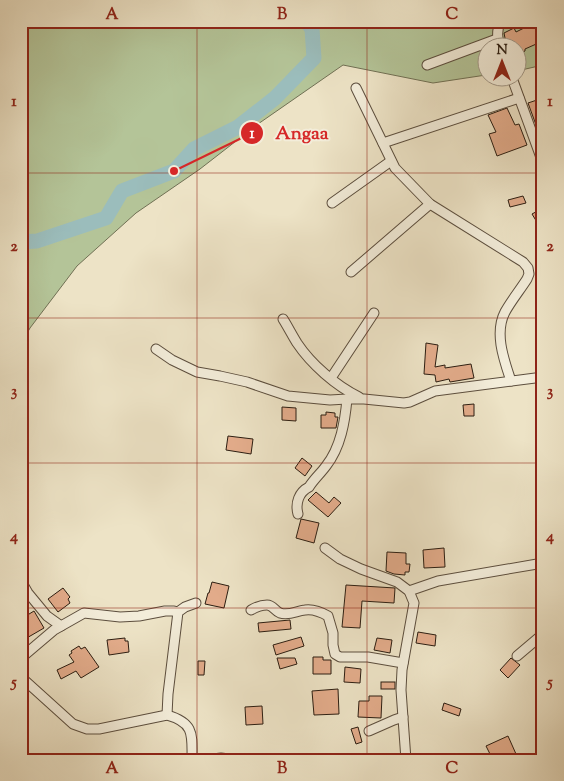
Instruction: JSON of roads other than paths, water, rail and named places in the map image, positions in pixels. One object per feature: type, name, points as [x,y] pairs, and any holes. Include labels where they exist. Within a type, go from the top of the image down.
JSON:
[{"type":"street","points":[[498,38],[497,32],[501,21]]},
{"type":"street","points":[[427,66],[476,50]]},
{"type":"street","points":[[356,88],[395,168],[430,204],[503,248],[524,262],[528,268],[529,274],[527,279],[505,312],[500,334],[505,365],[510,381]]},
{"type":"street","points":[[516,88],[543,163]]},
{"type":"street","points":[[383,143],[519,98]]},
{"type":"street","points":[[332,203],[391,161]]},
{"type":"street","points":[[351,272],[430,204]]},
{"type":"street","points":[[331,378],[374,314]]},
{"type":"street","points":[[283,319],[298,344],[312,361],[346,391],[364,399]]},
{"type":"street","points":[[156,349],[172,360],[197,372],[247,382],[288,396],[330,400],[364,399],[404,403],[435,391],[543,378]]},
{"type":"street","points":[[298,514],[299,497],[328,464],[339,445],[346,413],[346,399]]},
{"type":"street","points":[[324,548],[340,559],[361,569],[397,582],[409,591],[414,603],[403,663],[401,690],[406,760]]},
{"type":"street","points":[[409,591],[438,581],[543,564]]},
{"type":"street","points":[[21,581],[28,593],[47,616],[61,626]]},
{"type":"street","points":[[21,658],[54,630],[84,614],[120,617],[139,616],[165,611],[178,612],[196,603]]},
{"type":"street","points":[[251,610],[256,607],[270,606],[280,613],[294,614],[305,610],[323,613],[328,616],[331,624],[335,654],[340,657],[368,657],[403,663]]},
{"type":"street","points":[[167,716],[178,612]]},
{"type":"street","points":[[517,656],[543,634]]},
{"type":"street","points":[[21,677],[73,724],[87,729],[99,729],[167,716],[178,718],[189,728],[192,740],[192,760]]},
{"type":"street","points":[[369,731],[403,717]]},
{"type":"street","points":[[205,760],[221,758],[237,760]]},
{"type":"waterway","points":[[21,242],[37,241],[106,218],[122,191],[174,171],[194,149],[238,127],[275,98],[314,58],[312,29],[306,21]]},
{"type":"place","name":"Angaa","points":[[174,171]]}]
